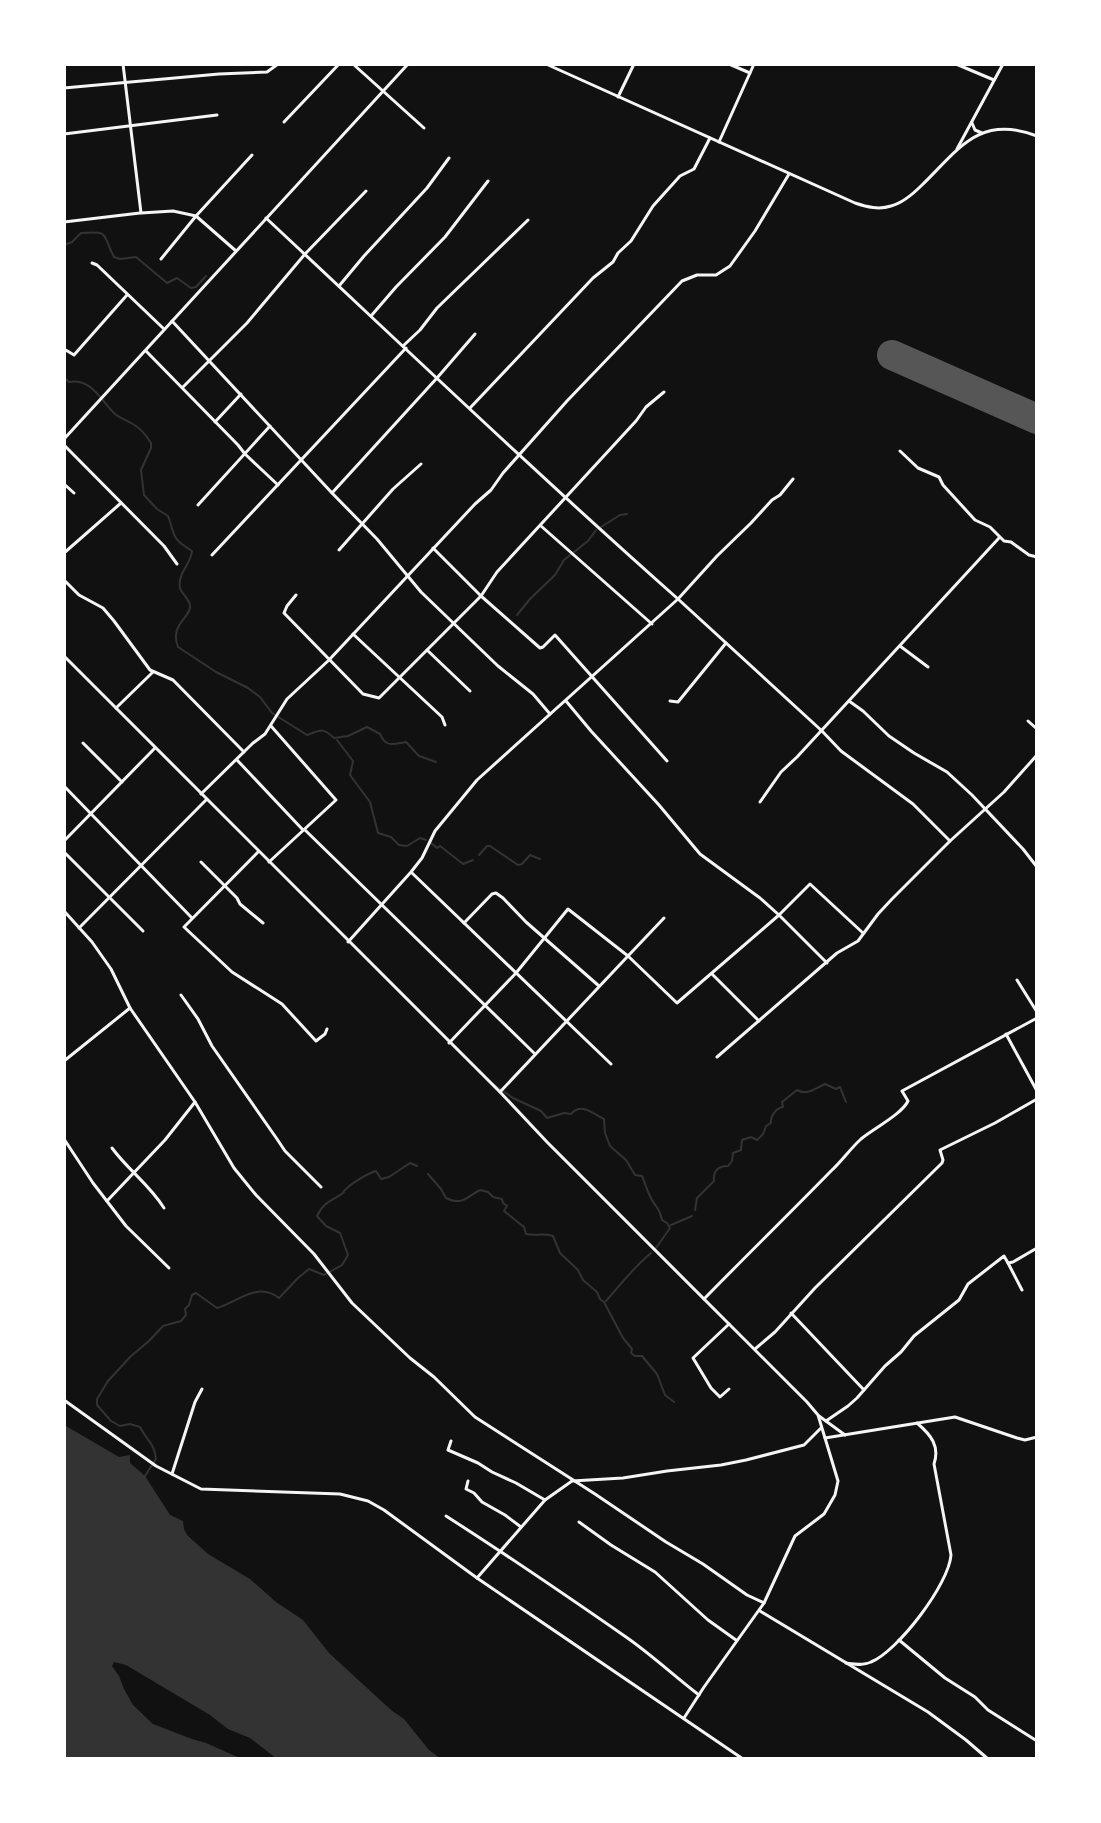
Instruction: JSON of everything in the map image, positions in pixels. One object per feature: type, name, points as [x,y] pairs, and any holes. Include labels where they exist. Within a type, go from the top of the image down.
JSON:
[{"type":"street","points":[[123,64],[141,213]]},
{"type":"street","points":[[64,88],[267,72],[278,64]]},
{"type":"street","points":[[284,122],[339,64]]},
{"type":"street","points":[[353,64],[424,128]]},
{"type":"street","points":[[64,439],[408,64]]},
{"type":"street","points":[[546,64],[855,203],[879,208],[894,206],[909,197],[955,153],[982,133],[1003,127],[1037,136]]},
{"type":"street","points":[[618,97],[634,64]]},
{"type":"street","points":[[729,64],[750,73]]},
{"type":"street","points":[[719,142],[754,64]]},
{"type":"street","points":[[956,64],[994,80]]},
{"type":"street","points":[[955,153],[1003,64]]},
{"type":"street","points":[[64,134],[217,115]]},
{"type":"street","points":[[972,121],[975,130],[982,133]]},
{"type":"street","points":[[470,408],[593,278],[613,262],[654,205],[680,176],[694,169],[710,138]]},
{"type":"street","points":[[161,259],[252,155]]},
{"type":"street","points":[[339,286],[427,188],[449,158]]},
{"type":"street","points":[[201,794],[271,726],[293,693],[329,660],[491,490],[567,401],[682,281],[697,275],[716,275],[730,266],[789,174]]},
{"type":"street","points":[[371,316],[445,237],[488,181]]},
{"type":"street","points":[[183,387],[247,323],[305,254],[366,191]]},
{"type":"street","points":[[64,222],[173,211],[196,216],[236,251]]},
{"type":"street","points":[[266,218],[566,500],[841,751],[913,804],[950,841]]},
{"type":"street","points":[[212,555],[437,308],[528,220]]},
{"type":"street","points":[[92,263],[164,329]]},
{"type":"street","points":[[64,349],[74,355],[127,295]]},
{"type":"street","points":[[172,321],[377,539],[407,576],[498,666],[533,694],[550,714]]},
{"type":"street","points":[[332,493],[475,334]]},
{"type":"street","points":[[145,350],[278,485]]},
{"type":"street","points":[[296,595],[284,613],[363,694],[379,698],[481,596],[497,572],[566,500],[646,407],[664,392]]},
{"type":"street","points":[[215,422],[241,394]]},
{"type":"street","points":[[198,505],[270,426]]},
{"type":"street","points":[[64,445],[164,546],[177,564]]},
{"type":"street","points":[[900,451],[918,468],[939,477],[975,520],[989,526],[1005,542],[1011,542],[1037,557]]},
{"type":"street","points":[[339,550],[393,489],[421,464]]},
{"type":"street","points":[[348,942],[411,872],[422,858],[435,831],[477,780],[652,624],[793,479]]},
{"type":"street","points":[[64,484],[74,493]]},
{"type":"street","points":[[64,553],[121,503]]},
{"type":"street","points":[[541,526],[652,624]]},
{"type":"street","points":[[760,802],[781,772],[999,538]]},
{"type":"street","points":[[433,548],[540,648],[555,635],[667,761]]},
{"type":"street","points":[[64,580],[77,594],[103,608],[153,672],[173,680],[244,752]]},
{"type":"street","points":[[353,634],[442,717],[445,725]]},
{"type":"street","points":[[670,701],[678,702],[684,696],[726,643]]},
{"type":"street","points":[[900,646],[928,667]]},
{"type":"street","points":[[427,650],[470,691]]},
{"type":"street","points":[[64,656],[818,1415],[845,1435]]},
{"type":"street","points":[[116,708],[153,672]]},
{"type":"street","points":[[566,701],[700,854],[760,898],[827,963]]},
{"type":"street","points":[[849,701],[889,736],[947,772],[1037,867]]},
{"type":"street","points":[[1028,721],[1037,729]]},
{"type":"street","points":[[269,862],[336,802],[271,726]]},
{"type":"street","points":[[83,743],[122,782]]},
{"type":"street","points":[[64,841],[155,748]]},
{"type":"street","points":[[717,1057],[837,953],[857,942],[892,899],[1004,792],[1037,755]]},
{"type":"street","points":[[237,760],[304,830],[535,1054]]},
{"type":"street","points":[[64,786],[192,918]]},
{"type":"street","points":[[79,928],[207,800]]},
{"type":"street","points":[[64,852],[143,931]]},
{"type":"street","points":[[258,852],[184,927],[232,972],[282,1004],[316,1041],[327,1029]]},
{"type":"street","points":[[201,862],[240,904],[263,923]]},
{"type":"street","points":[[411,872],[611,1064]]},
{"type":"street","points":[[449,1043],[516,973],[568,909],[628,956],[677,1003],[779,915],[810,884],[863,933]]},
{"type":"street","points":[[464,923],[496,893],[599,986]]},
{"type":"street","points":[[64,911],[111,969],[130,1008],[195,1102],[234,1168],[330,1274],[352,1303],[468,1411],[747,1595],[764,1603]]},
{"type":"street","points":[[500,1092],[664,918]]},
{"type":"street","points":[[712,974],[759,1021]]},
{"type":"street","points":[[1017,980],[1037,1012]]},
{"type":"street","points":[[181,995],[217,1054],[285,1151],[321,1187]]},
{"type":"street","points":[[64,1061],[130,1008]]},
{"type":"street","points":[[704,1299],[861,1139],[905,1109],[908,1101],[902,1091],[1037,1018]]},
{"type":"street","points":[[1006,1034],[1037,1091]]},
{"type":"street","points":[[754,1350],[942,1163],[940,1150],[1037,1099]]},
{"type":"street","points":[[107,1201],[165,1140],[195,1102]]},
{"type":"street","points":[[64,1139],[126,1226],[169,1268]]},
{"type":"street","points":[[112,1148],[154,1192],[164,1208]]},
{"type":"street","points":[[1008,1263],[1037,1248]]},
{"type":"street","points":[[826,1421],[848,1406],[914,1336],[959,1300],[968,1284],[1004,1256],[1022,1290]]},
{"type":"street","points":[[791,1313],[864,1390]]},
{"type":"street","points":[[729,1324],[693,1358],[720,1397],[729,1389]]},
{"type":"street","points":[[172,1474],[202,1389]]},
{"type":"street","points":[[64,1400],[154,1464],[206,1490],[340,1494],[368,1501],[743,1759]]},
{"type":"street","points":[[684,1718],[764,1603],[795,1536],[824,1514],[835,1495],[838,1481],[818,1415]]},
{"type":"street","points":[[825,1438],[941,1418],[960,1418],[1025,1440],[1037,1437]]},
{"type":"street","points":[[846,1663],[871,1662],[890,1650],[926,1608],[950,1565],[951,1555],[934,1464],[937,1455],[935,1444],[928,1432],[917,1423]]},
{"type":"street","points":[[477,1578],[545,1500],[572,1481],[623,1478],[746,1460],[804,1445],[821,1428]]},
{"type":"street","points":[[451,1441],[448,1450],[545,1500]]},
{"type":"street","points":[[468,1481],[466,1489],[521,1527]]},
{"type":"street","points":[[446,1516],[626,1637],[699,1695]]},
{"type":"street","points":[[579,1522],[650,1569],[708,1620],[736,1640]]},
{"type":"street","points":[[759,1610],[928,1712],[988,1759]]},
{"type":"street","points":[[899,1640],[988,1710],[1037,1741]]},
{"type":"shaded area","points":[[66,1426],[119,1457],[130,1455],[130,1463],[145,1476],[170,1515],[183,1521],[187,1535],[208,1554],[250,1579],[303,1620],[329,1653],[404,1719],[429,1750],[441,1759],[277,1759],[250,1738],[228,1729],[126,1665],[114,1662],[112,1666],[133,1705],[153,1724],[242,1759],[64,1759]]},
{"type":"waterway","points":[[64,245],[81,233],[101,233],[114,257],[136,257],[167,283],[177,278],[191,288],[206,276]]},
{"type":"waterway","points":[[64,377],[69,382],[84,383],[90,387],[115,414],[138,428],[151,443],[141,470],[144,495],[168,516],[175,537],[192,551],[180,583],[190,609],[176,632],[178,647],[248,688],[260,697],[272,713],[307,735],[321,730],[334,738],[348,736],[367,727],[380,734],[387,743],[406,742],[419,756],[436,762]]},
{"type":"waterway","points":[[601,527],[627,514]]},
{"type":"waterway","points":[[517,615],[555,575],[564,560],[588,541],[596,530]]},
{"type":"waterway","points":[[337,740],[353,761],[350,775],[370,802],[378,833],[391,837],[399,845],[407,846],[420,838],[426,840]]},
{"type":"waterway","points":[[431,843],[437,848],[440,846],[463,864],[473,860]]},
{"type":"waterway","points":[[479,855],[490,846],[518,865],[530,855],[540,859]]},
{"type":"waterway","points":[[493,1084],[541,1111],[547,1118],[583,1109],[604,1119],[610,1146],[626,1160],[635,1175],[642,1176],[662,1220],[670,1228],[656,1248]]},
{"type":"waterway","points":[[695,1210],[697,1198],[714,1181],[717,1170],[728,1166],[733,1153],[741,1150],[742,1140],[751,1137],[757,1140],[771,1123],[774,1113],[783,1107],[782,1102],[797,1090],[808,1092],[825,1084],[836,1089],[840,1087],[846,1102]]},
{"type":"waterway","points":[[145,1476],[156,1459],[152,1445],[140,1427],[130,1424],[120,1426],[97,1405],[97,1399],[108,1381],[163,1326],[181,1321],[192,1295],[196,1293],[217,1308],[255,1292],[271,1293],[279,1298],[309,1269],[324,1275],[342,1265],[348,1255],[340,1233],[326,1226],[317,1216],[323,1207],[372,1172],[376,1171],[381,1179],[410,1163],[417,1166]]},
{"type":"waterway","points":[[428,1174],[446,1198],[461,1201],[480,1190],[488,1192],[502,1199],[507,1206],[504,1211],[524,1227],[526,1234],[553,1236],[560,1253],[604,1302],[632,1349],[631,1353],[642,1356],[657,1374],[665,1395],[674,1402]]},
{"type":"waterway","points":[[671,1225],[692,1216]]},
{"type":"waterway","points":[[606,1301],[651,1253]]},
{"type":"runway","points":[[892,355],[1037,419]]}]
